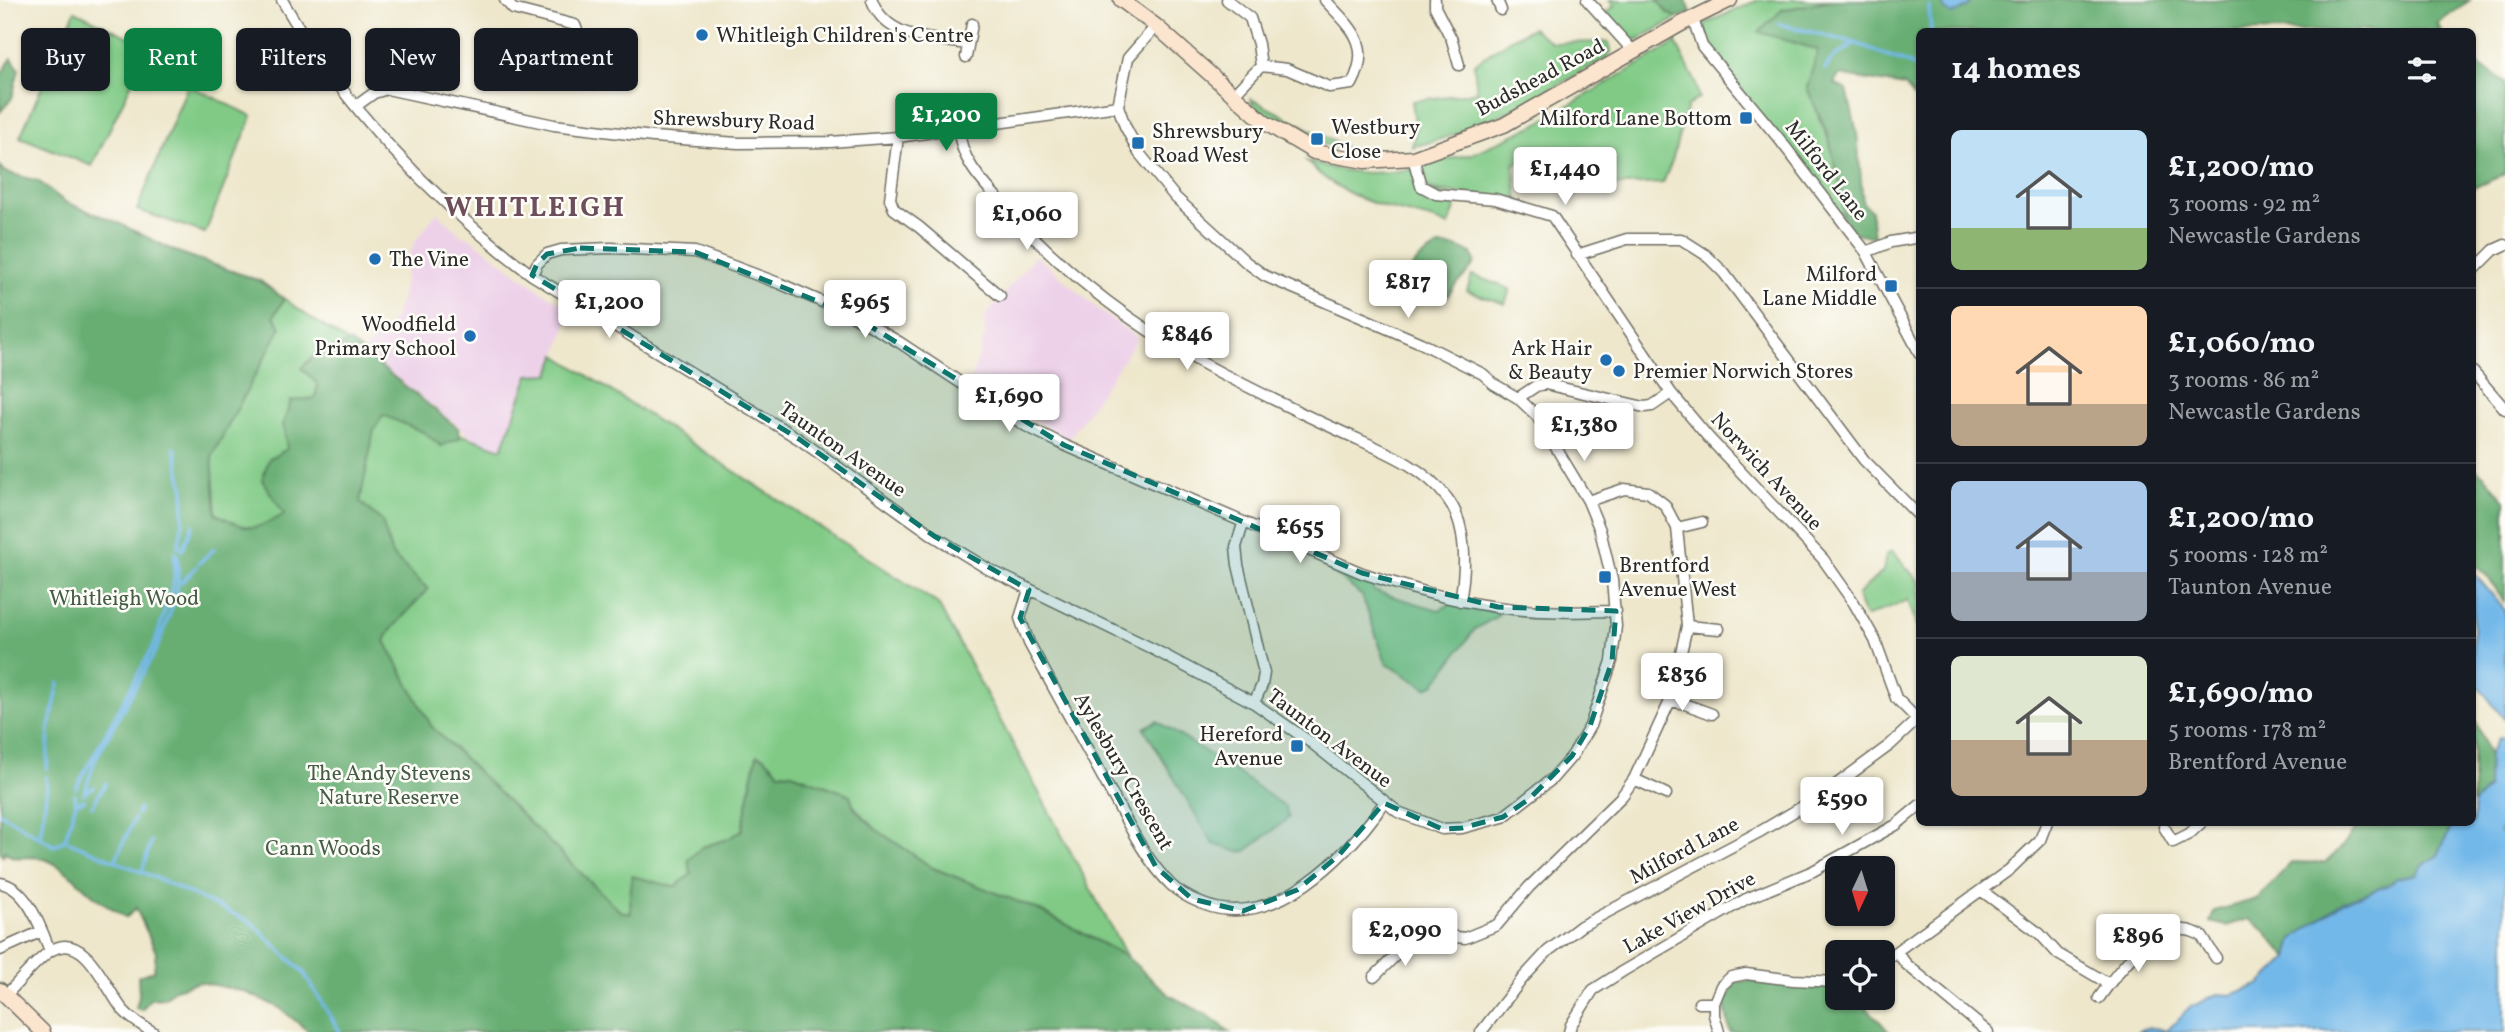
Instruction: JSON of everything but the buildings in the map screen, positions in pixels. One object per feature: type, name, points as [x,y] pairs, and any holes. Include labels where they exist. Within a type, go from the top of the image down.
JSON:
[{"type":"street","name":"Taunton Avenue","points":[[282,0],[337,83],[442,202],[532,275],[799,439],[934,536],[988,569],[1151,648],[1254,703],[1312,744],[1398,812],[1442,829],[1462,828],[1503,817],[1552,779],[1572,756],[1590,726],[1612,662],[1616,611],[1612,580],[1604,545],[1588,501],[1537,416],[1518,398],[1483,374],[1421,343],[1283,284],[1246,262],[1175,197],[1139,153],[1118,106]]},
{"type":"street","points":[[505,0],[513,9],[575,25],[576,28]]},
{"type":"street","points":[[873,0],[880,17],[901,32],[968,44]]},
{"type":"street","name":"Budshead Road","points":[[1121,0],[1156,26],[1264,122],[1314,152],[1366,160],[1413,158],[1504,125],[1633,51],[1730,0]]},
{"type":"street","points":[[1227,0],[1250,18],[1261,66]]},
{"type":"street","points":[[1261,66],[1287,69],[1329,87],[1352,84],[1360,68],[1360,49],[1353,30],[1325,0]]},
{"type":"street","points":[[1435,0],[1435,7],[1452,40],[1459,65]]},
{"type":"street","points":[[1587,0],[1633,51]]},
{"type":"street","name":"Milford Lane","points":[[1693,19],[1702,46],[1780,140],[1866,251],[1916,346]]},
{"type":"street","points":[[966,57],[972,24]]},
{"type":"street","points":[[1118,106],[1128,58],[1156,26]]},
{"type":"street","points":[[1234,94],[1261,66]]},
{"type":"street","name":"Shrewsbury Road","points":[[356,106],[374,93],[387,89],[554,125],[653,137],[738,143],[830,142],[898,137],[1118,106]]},
{"type":"street","points":[[958,130],[961,148],[971,166],[999,200],[1024,228],[1072,272],[1115,306],[1169,344],[1221,373],[1387,453],[1426,476],[1449,499],[1460,527],[1466,562],[1460,601]]},
{"type":"street","points":[[898,137],[890,200],[894,209],[1000,296]]},
{"type":"street","name":"Norwich Avenue","points":[[1413,158],[1421,186],[1436,194],[1496,199],[1552,216],[1671,393],[1708,438],[1823,559],[1854,603],[1875,640],[1896,698],[1916,715]]},
{"type":"street","points":[[1866,251],[1891,242],[1916,238]]},
{"type":"street","points":[[1577,255],[1627,239],[1681,239],[1706,255],[1724,273],[1864,460],[1916,513]]},
{"type":"street","points":[[2476,268],[2494,250],[2505,245]]},
{"type":"street","points":[[532,275],[537,264],[547,254],[564,249],[695,252],[781,284],[852,315],[899,342],[1026,426],[1131,476],[1362,573],[1460,601],[1498,607],[1566,613],[1616,611]]},
{"type":"street","points":[[2476,375],[2499,395],[2505,409]]},
{"type":"street","points":[[1518,398],[1536,386],[1545,384],[1644,407],[1652,406],[1671,393]]},
{"type":"street","points":[[1374,977],[1414,937],[1437,935],[1465,938],[1497,925],[1529,887],[1622,796],[1634,779],[1670,701],[1687,626],[1677,528],[1665,505],[1648,492],[1624,489],[1588,501]]},
{"type":"street","points":[[1677,528],[1702,522]]},
{"type":"street","points":[[1242,524],[1236,547],[1238,565],[1264,673],[1254,703]]},
{"type":"street","name":"Aylesbury Crescent","points":[[1029,590],[1020,618],[1029,643],[1140,844],[1173,887],[1192,899],[1216,909],[1238,911],[1269,905],[1297,890],[1337,858],[1367,827],[1384,803]]},
{"type":"street","points":[[1687,626],[1719,629]]},
{"type":"street","points":[[1670,701],[1712,714]]},
{"type":"street","name":"Milford Lane","points":[[1481,1032],[1548,950],[1581,926],[1761,831],[1822,795],[1890,745],[1916,721]]},
{"type":"street","points":[[1634,779],[1666,794]]},
{"type":"street","name":"Lake View Drive","points":[[1569,1032],[1593,990],[1746,899],[1813,871],[1896,825],[1916,809]]},
{"type":"street","points":[[1988,1032],[1906,964],[1897,952],[2009,870],[2040,840],[2045,826]]},
{"type":"street","points":[[2164,827],[2173,842],[2198,826]]},
{"type":"street","points":[[0,883],[4,882],[17,890],[26,902],[50,951]]},
{"type":"street","points":[[1982,891],[2040,934],[2057,954],[2109,984]]},
{"type":"street","points":[[2099,998],[2136,952],[2162,934],[2185,930],[2201,934],[2216,958]]},
{"type":"street","points":[[0,950],[42,931]]},
{"type":"street","points":[[43,1032],[3,992],[50,951],[64,946],[88,957],[121,1008],[153,1032]]},
{"type":"street","points":[[1719,1032],[1714,1016],[1714,1003],[1721,986],[1731,977],[1746,974],[1825,981]]},
{"type":"street","points":[[1699,1003],[1714,1003]]},
{"type":"highlighted area","points":[[580,248],[695,252],[852,315],[1064,445],[1362,573],[1498,607],[1616,611],[1616,626],[1612,661],[1590,726],[1572,756],[1529,799],[1503,817],[1462,828],[1442,829],[1384,803],[1338,856],[1297,890],[1243,911],[1192,899],[1156,867],[1020,618],[1029,590],[934,536],[799,439],[532,275],[537,264],[547,254]]},
{"type":"shaded area","name":"Woodfield Primary School","points":[[437,212],[463,237],[466,235],[538,289],[572,310],[550,374],[529,376],[499,458],[363,351],[393,321],[402,297],[409,255]]},
{"type":"shaded area","points":[[1036,255],[1100,311],[1138,338],[1069,439],[1020,412],[971,380],[985,335],[984,318]]},
{"type":"green space","points":[[1609,0],[1657,0],[1668,13],[1678,18],[1637,40],[1625,37],[1605,13],[1614,6]]},
{"type":"green space","points":[[1657,0],[1686,0],[1691,12],[1678,18],[1668,13]]},
{"type":"green space","points":[[1758,0],[1831,0],[1782,10],[1819,50],[1807,88],[1837,167],[1843,217],[1735,84],[1702,37],[1702,25]]},
{"type":"green space","points":[[1831,0],[2470,0],[2437,24],[2440,28],[1916,28],[1916,99],[1905,86],[1839,75],[1834,84],[1847,90],[1857,133],[1863,203],[1871,211],[1874,237],[1854,233],[1843,217],[1843,199],[1828,135],[1807,88],[1818,50],[1759,32],[1782,10]]},
{"type":"green space","points":[[75,11],[110,28],[68,28]]},
{"type":"green space","points":[[110,28],[124,35],[124,91],[128,91],[92,166],[20,137],[40,91],[110,91]]},
{"type":"green space","points":[[1532,28],[1552,43],[1603,42],[1609,43],[1611,52],[1606,58],[1512,110],[1464,131],[1412,147],[1416,130],[1412,101],[1477,92],[1474,64]]},
{"type":"green space","points":[[1676,43],[1695,81],[1699,98],[1687,106],[1663,183],[1604,186],[1581,163],[1536,155],[1514,164],[1518,201],[1436,191],[1423,184],[1418,165],[1472,154],[1533,126]]},
{"type":"green space","points":[[12,58],[19,69],[12,98],[0,112],[0,75]]},
{"type":"green space","points":[[2476,63],[2505,82],[2505,174],[2476,187]]},
{"type":"green space","points":[[186,91],[200,91],[252,116],[205,233],[137,210]]},
{"type":"green space","points":[[1251,99],[1352,151],[1310,140],[1287,129],[1252,105]]},
{"type":"green space","points":[[1306,161],[1359,172],[1413,169],[1419,188],[1458,199],[1449,226],[1352,194],[1327,180]]},
{"type":"green space","points":[[0,166],[5,172],[38,181],[65,202],[114,221],[175,251],[260,281],[284,299],[274,316],[281,327],[212,456],[216,514],[243,526],[257,527],[284,514],[262,480],[269,459],[287,449],[283,424],[291,401],[315,398],[318,384],[301,368],[318,353],[350,342],[458,428],[460,438],[441,446],[425,433],[383,415],[374,430],[360,502],[382,521],[392,555],[428,589],[390,631],[385,641],[432,727],[620,911],[631,914],[632,876],[675,887],[691,874],[688,860],[702,847],[728,839],[742,830],[757,755],[764,757],[779,772],[792,773],[850,795],[854,808],[874,828],[933,868],[1039,910],[1127,957],[1169,995],[1209,1016],[1230,1032],[309,1032],[280,1008],[243,991],[199,982],[175,989],[165,998],[150,999],[142,1010],[136,1008],[139,996],[138,976],[154,971],[156,952],[136,908],[126,918],[49,861],[36,857],[17,857],[5,851],[3,856],[0,850]]},
{"type":"green space","points":[[1438,246],[1456,247],[1472,253],[1475,262],[1447,297],[1433,299],[1411,290],[1406,280],[1415,264]]},
{"type":"green space","points":[[1472,275],[1510,289],[1505,304],[1467,291]]},
{"type":"green space","name":"The Andy Stevens Nature Reserve","points":[[260,281],[366,354],[442,428],[502,449],[529,375],[550,374],[556,355],[938,604],[1127,957],[1039,910],[933,868],[874,828],[840,791],[792,773],[779,772],[764,757],[757,755],[742,830],[1024,1032],[165,804],[185,523],[244,311]]},
{"type":"green space","points":[[2476,469],[2505,500],[2505,602],[2487,576],[2476,566]]},
{"type":"green space","points":[[1892,551],[1916,578],[1916,624],[1908,600],[1865,617],[1857,595],[1883,571],[1886,555]]},
{"type":"green space","points":[[1315,558],[1369,579],[1374,591],[1439,610],[1453,603],[1501,612],[1475,629],[1434,685],[1426,688],[1386,663],[1362,596]]},
{"type":"green space","points":[[1157,721],[1228,766],[1285,807],[1289,818],[1246,851],[1238,852],[1213,844],[1144,728]]},
{"type":"green space","points":[[2476,722],[2489,755],[2488,788],[2476,801]]},
{"type":"green space","points":[[2358,826],[2452,826],[2438,855],[2421,867],[2417,874],[2397,878],[2389,885],[2343,902],[2293,939],[2288,958],[2265,931],[2249,919],[2226,926],[2210,922],[2214,911],[2257,899],[2292,862],[2325,863]]},
{"type":"green space","points":[[1756,980],[1825,987],[1825,1010],[1868,1010],[1889,1032],[1730,1032],[1724,1003],[1736,982]]},
{"type":"water","points":[[1941,0],[1973,0],[1967,7],[1952,15],[1944,9]]},
{"type":"water","points":[[2476,576],[2505,610],[2505,720],[2476,686]]},
{"type":"water","points":[[2498,738],[2505,739],[2505,823],[2499,830],[2505,840],[2505,1032],[2138,1032],[2148,1028],[2167,1031],[2189,1008],[2217,994],[2231,995],[2261,984],[2288,958],[2293,939],[2343,902],[2388,885],[2397,878],[2417,874],[2421,867],[2438,855],[2452,826],[2476,826],[2476,801],[2488,788],[2489,755]]},
{"type":"waterway","points":[[1929,7],[1931,28]]},
{"type":"waterway","points":[[1779,24],[1855,43],[1916,67]]},
{"type":"waterway","points":[[1825,69],[1832,59],[1855,43]]},
{"type":"waterway","points":[[175,448],[184,491],[183,522],[178,548]]},
{"type":"waterway","points":[[182,550],[193,525]]},
{"type":"waterway","points":[[199,563],[214,549]]},
{"type":"waterway","points":[[76,788],[155,643],[174,581],[175,552]]},
{"type":"waterway","points":[[84,794],[95,760],[157,648],[178,583],[178,555]]},
{"type":"waterway","points":[[178,583],[196,567]]},
{"type":"waterway","points":[[47,769],[49,730],[59,683]]},
{"type":"waterway","points":[[40,837],[46,777]]},
{"type":"waterway","points":[[92,806],[106,783]]},
{"type":"waterway","points":[[84,793],[94,787]]},
{"type":"waterway","points":[[65,839],[76,803],[75,794]]},
{"type":"waterway","points":[[76,803],[84,800]]},
{"type":"waterway","points":[[137,814],[139,809]]},
{"type":"waterway","points":[[0,813],[54,846],[65,840],[251,922],[304,973],[340,1032]]},
{"type":"waterway","points":[[115,861],[134,819]]},
{"type":"waterway","points":[[142,872],[151,841]]},
{"type":"place","name":"Whitleigh Children's Centre","points":[[702,35]]},
{"type":"place","name":"Milford Lane Bottom","points":[[1746,118]]},
{"type":"place","name":"Westbury Close","points":[[1317,139]]},
{"type":"place","name":"Shrewsbury Road West","points":[[1138,143]]},
{"type":"place","name":"The Vine","points":[[375,259]]},
{"type":"place","name":"Milford Lane Middle","points":[[1891,286]]},
{"type":"place","name":"Woodfield Primary School","points":[[470,336]]},
{"type":"place","name":"Ark Hair & Beauty","points":[[1606,360]]},
{"type":"place","name":"Premier Norwich Stores","points":[[1619,371]]},
{"type":"place","name":"Brentford Avenue West","points":[[1605,577]]},
{"type":"place","name":"Hereford Avenue","points":[[1297,746]]},
{"type":"district","name":"WHITLEIGH","points":[[535,206]]},
{"type":"park label","name":"Whitleigh Wood","points":[[124,598]]},
{"type":"park label","name":"Cann Woods","points":[[323,848]]}]
